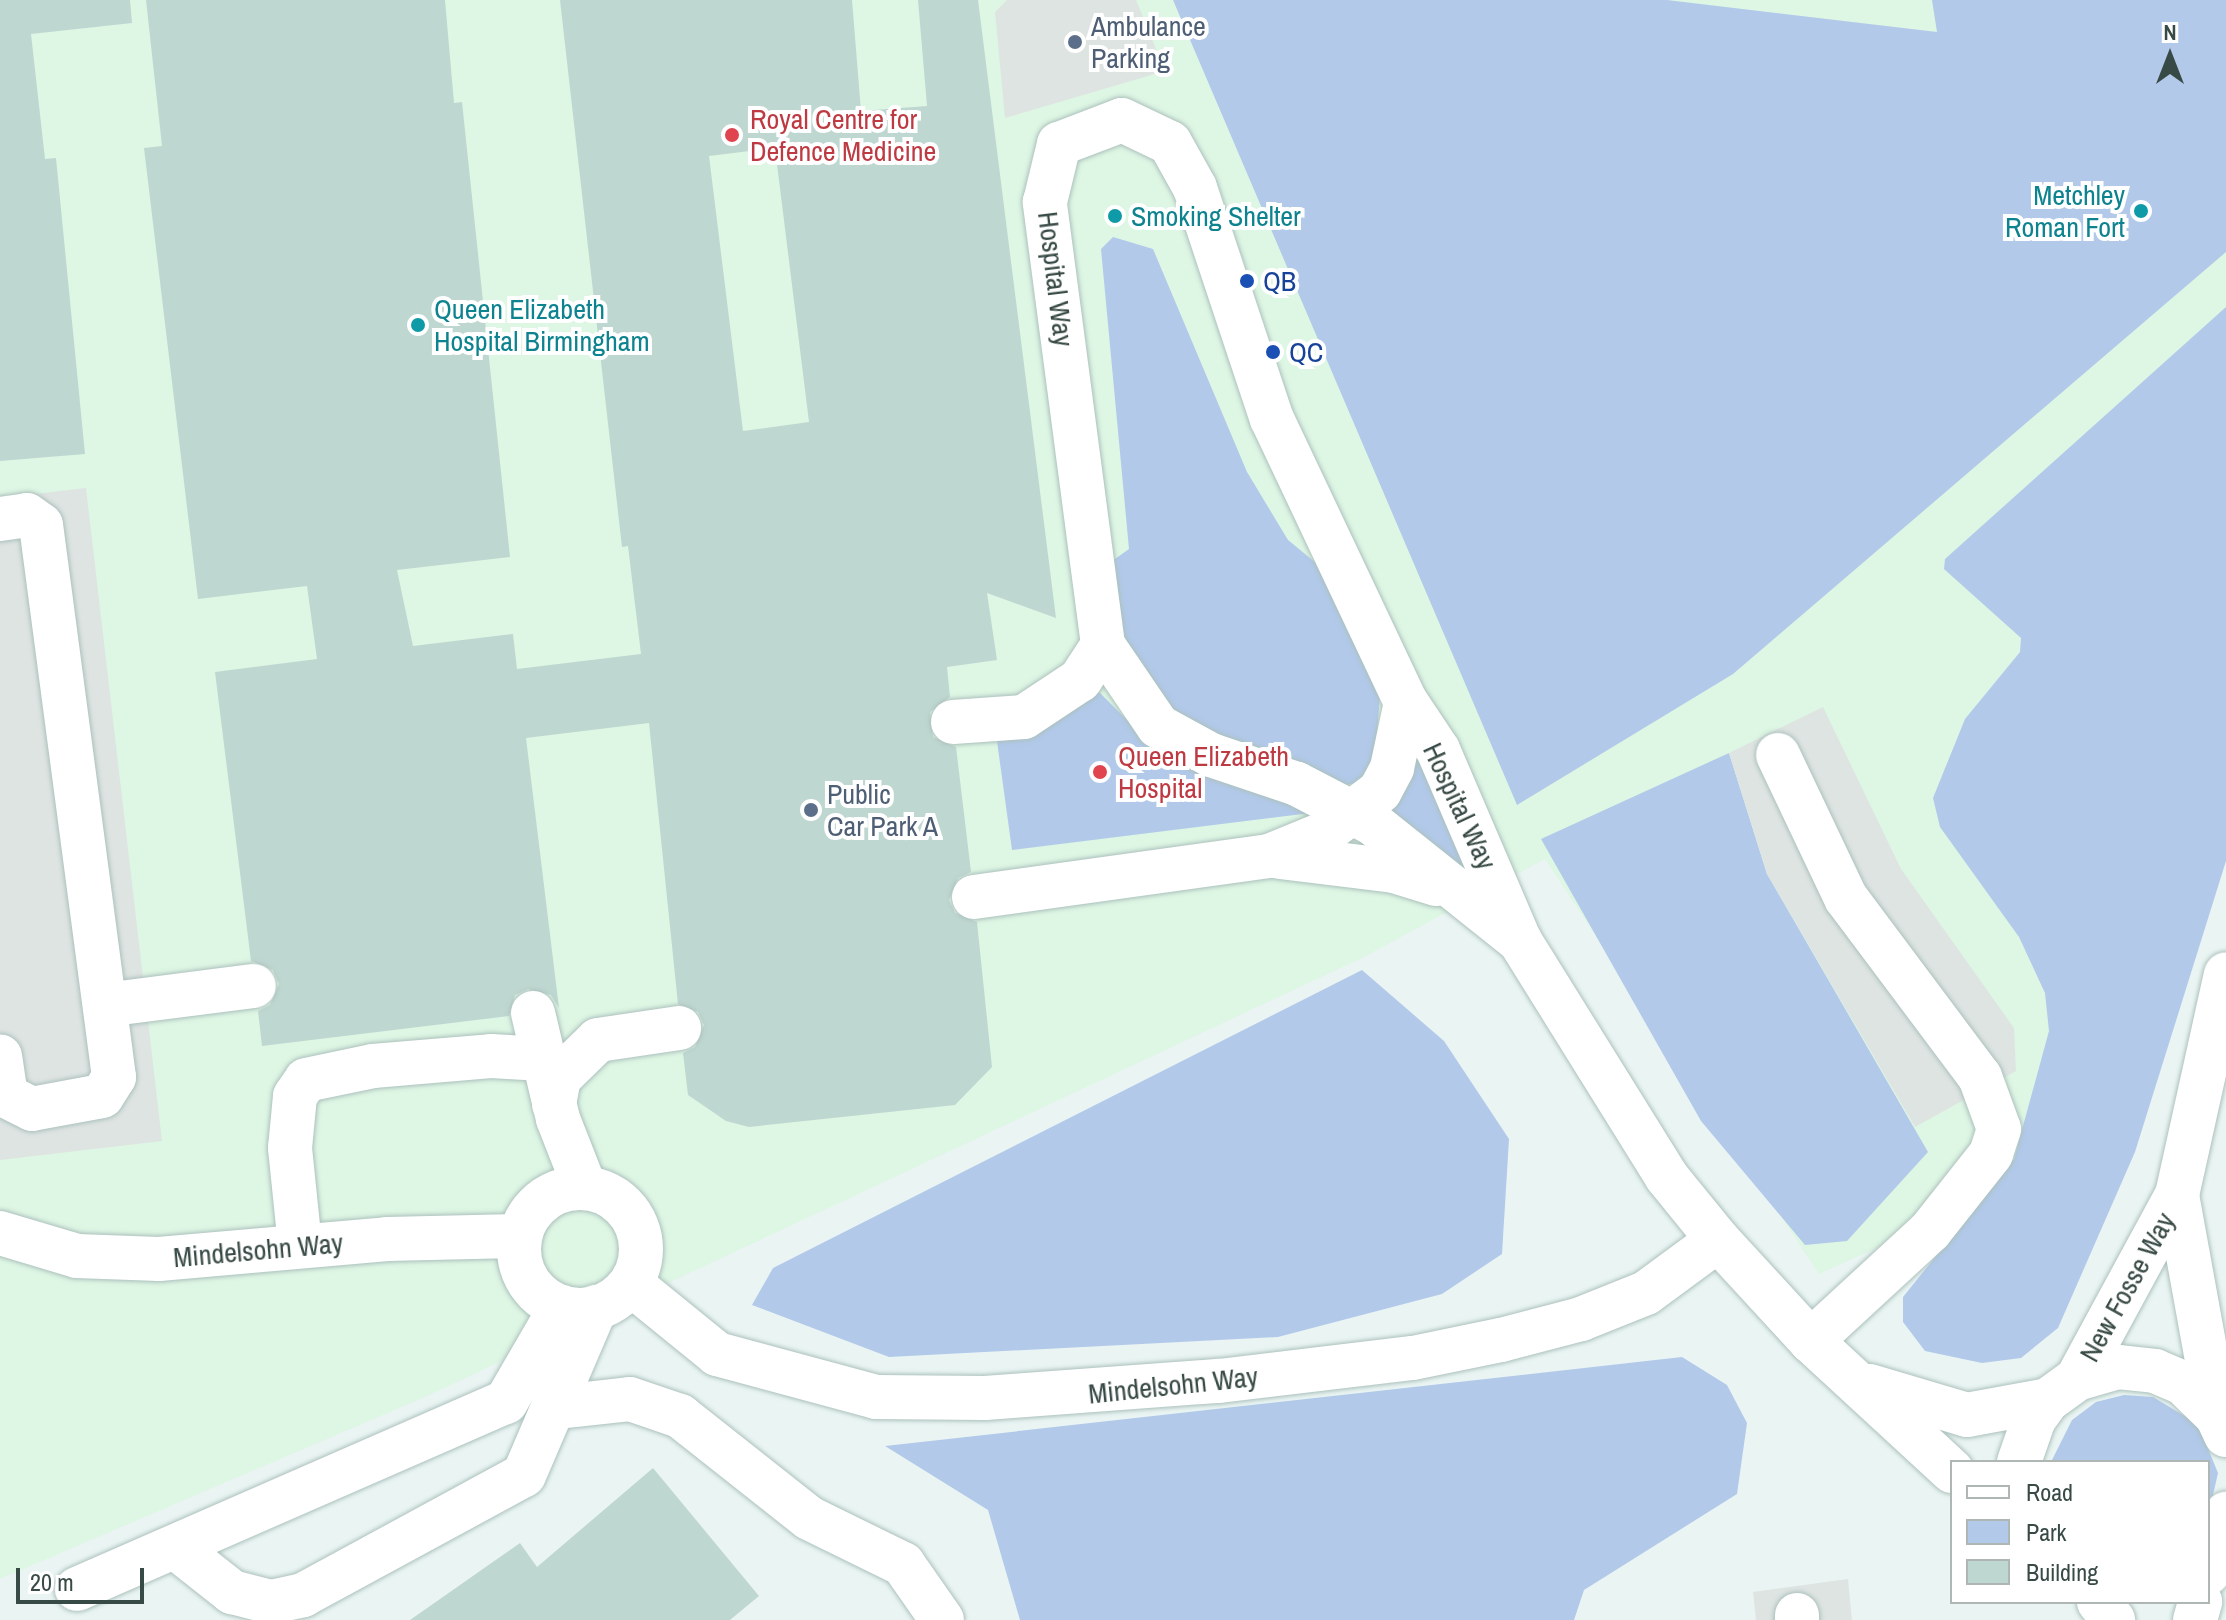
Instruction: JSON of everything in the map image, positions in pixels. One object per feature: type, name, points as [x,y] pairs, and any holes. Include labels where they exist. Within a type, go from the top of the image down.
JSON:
[{"type":"street","name":"Hospital Way","points":[[1520,941],[1355,815],[1158,726],[1103,645],[1045,202],[1059,144],[1122,120],[1170,143],[1195,188],[1272,419],[1406,702],[1438,750],[1520,941],[1666,1176],[1718,1240],[1811,1341],[1864,1384],[1950,1469]]},
{"type":"street","points":[[0,519],[27,515],[41,525],[114,1077],[102,1096],[32,1109],[6,1096],[0,1056]]},
{"type":"street","points":[[953,722],[1024,717],[1080,680],[1103,645]]},
{"type":"street","points":[[1269,856],[1355,815],[1392,768],[1406,702]]},
{"type":"street","points":[[1778,755],[1846,898],[1980,1077],[1999,1129],[1991,1154],[1930,1231],[1811,1341]]},
{"type":"street","points":[[974,897],[1269,856],[1394,871],[1457,892]]},
{"type":"street","name":"New Fosse Way","points":[[2020,1460],[2034,1419],[2062,1390],[2177,1195],[2226,974]]},
{"type":"street","points":[[105,1005],[254,986]]},
{"type":"street","points":[[533,1013],[554,1104],[585,1188]]},
{"type":"street","points":[[554,1104],[559,1078],[598,1040],[679,1028]]},
{"type":"street","points":[[300,1245],[290,1148],[295,1096],[306,1080],[403,1064],[543,1059]]},
{"type":"street","points":[[77,1589],[506,1402],[532,1356],[596,1300],[641,1237],[630,1213],[615,1198],[585,1188],[553,1194],[531,1212],[520,1236]]},
{"type":"street","name":"New Fosse Way","points":[[2177,1195],[2221,1426]]},
{"type":"street","name":"Mindelsohn Way","points":[[0,1233],[77,1256],[159,1259],[300,1245],[520,1236],[527,1281],[596,1300],[717,1354],[876,1397],[985,1398],[1219,1381],[1413,1358],[1501,1340],[1581,1319],[1646,1293],[1718,1240]]},
{"type":"street","points":[[175,1547],[232,1592],[271,1602],[303,1595],[524,1475],[558,1407],[596,1300]]},
{"type":"street","name":"New Fosse Way","points":[[2062,1390],[2118,1367],[2155,1371],[2197,1393],[2221,1426]]},
{"type":"street","name":"Hospital Way","points":[[1864,1384],[1967,1415],[2062,1390]]},
{"type":"street","points":[[558,1407],[630,1399],[680,1416],[809,1518],[903,1564],[942,1620]]},
{"type":"street","points":[[2210,1565],[2219,1527]]},
{"type":"street","points":[[2101,1604],[2113,1620]]},
{"type":"shaded area","name":"Queen Elizabeth Hospital","points":[[0,0],[1991,0],[2226,37],[2226,694],[2064,1121],[1974,1204],[1819,1274],[1545,859],[1364,957],[425,1397],[0,1579]]},
{"type":"shaded area","name":"Ambulance Parking","points":[[1007,0],[1136,0],[1165,71],[1005,118],[995,12]]},
{"type":"shaded area","points":[[86,488],[162,1141],[0,1160],[0,498]]},
{"type":"shaded area","points":[[1823,707],[1901,869],[2014,1028],[2016,1071],[1915,1127],[1767,874],[1729,753]]},
{"type":"shaded area","points":[[1848,1579],[1852,1620],[1756,1620],[1753,1592]]},
{"type":"green space","points":[[1173,0],[1667,0],[1937,32],[1932,0],[2226,0],[2226,252],[1733,674],[1517,805]]},
{"type":"green space","points":[[1113,237],[1153,249],[1247,472],[1288,540],[1327,572],[1380,695],[1375,761],[1357,783],[1344,785],[1244,751],[1158,704],[1123,660],[1108,564],[1129,549],[1101,249]]},
{"type":"green space","points":[[2226,307],[2226,861],[2135,1152],[2058,1328],[2021,1358],[1982,1363],[1925,1351],[1903,1322],[1903,1297],[2014,1159],[2049,1031],[2045,993],[2019,937],[1940,827],[1933,798],[1965,719],[2020,652],[2021,638],[1944,569],[1945,559]]},
{"type":"green space","points":[[1086,688],[1100,693],[1148,741],[1311,813],[1012,850],[996,734]]},
{"type":"green space","points":[[1415,745],[1498,906],[1385,809]]},
{"type":"green space","points":[[1729,753],[1767,874],[1928,1152],[1847,1241],[1805,1245],[1701,1121],[1541,839]]},
{"type":"green space","points":[[1362,970],[1444,1041],[1509,1139],[1502,1254],[1442,1294],[1278,1337],[889,1357],[752,1305],[773,1268]]},
{"type":"green space","points":[[1682,1357],[1727,1385],[1747,1423],[1737,1494],[1584,1590],[1574,1620],[1020,1620],[988,1510],[885,1446]]},
{"type":"green space","points":[[2124,1395],[2153,1397],[2198,1424],[2218,1473],[2210,1508],[2210,1460],[2052,1460],[2072,1420],[2096,1402]]},
{"type":"building","points":[[0,0],[130,0],[132,23],[31,34],[45,159],[56,158],[85,454],[0,461]]},
{"type":"building","points":[[146,0],[445,0],[454,103],[462,102],[510,557],[397,570],[413,646],[513,634],[517,669],[641,654],[628,546],[622,547],[560,0],[852,0],[861,111],[927,106],[918,0],[978,0],[1056,618],[987,593],[997,660],[947,667],[950,697],[930,712],[933,737],[956,747],[971,872],[958,878],[949,900],[955,913],[977,922],[992,1067],[955,1105],[749,1127],[726,1121],[688,1095],[683,1053],[695,1047],[704,1025],[698,1012],[678,1004],[649,723],[526,738],[559,1008],[551,995],[528,989],[515,995],[509,1016],[262,1046],[258,1011],[270,1005],[279,984],[273,970],[251,961],[215,672],[317,659],[307,586],[198,599],[144,148],[162,146]],"holes":[[[775,148],[809,422],[743,431],[709,156]]]},
{"type":"building","points":[[653,1468],[759,1596],[730,1620],[410,1620],[520,1543],[537,1567]]},
{"type":"place","name":"Ambulance Parking","points":[[1075,42]]},
{"type":"place","name":"Royal Centre for Defence Medicine","points":[[732,135]]},
{"type":"place","name":"Metchley Roman Fort","points":[[2141,211]]},
{"type":"place","name":"Smoking Shelter","points":[[1115,216]]},
{"type":"place","name":"QB","points":[[1247,281]]},
{"type":"place","name":"Queen Elizabeth Hospital Birmingham","points":[[418,325]]},
{"type":"place","name":"QC","points":[[1273,352]]},
{"type":"place","name":"Queen Elizabeth Hospital","points":[[1100,772]]},
{"type":"place","name":"Public Car Park A","points":[[811,810]]}]
